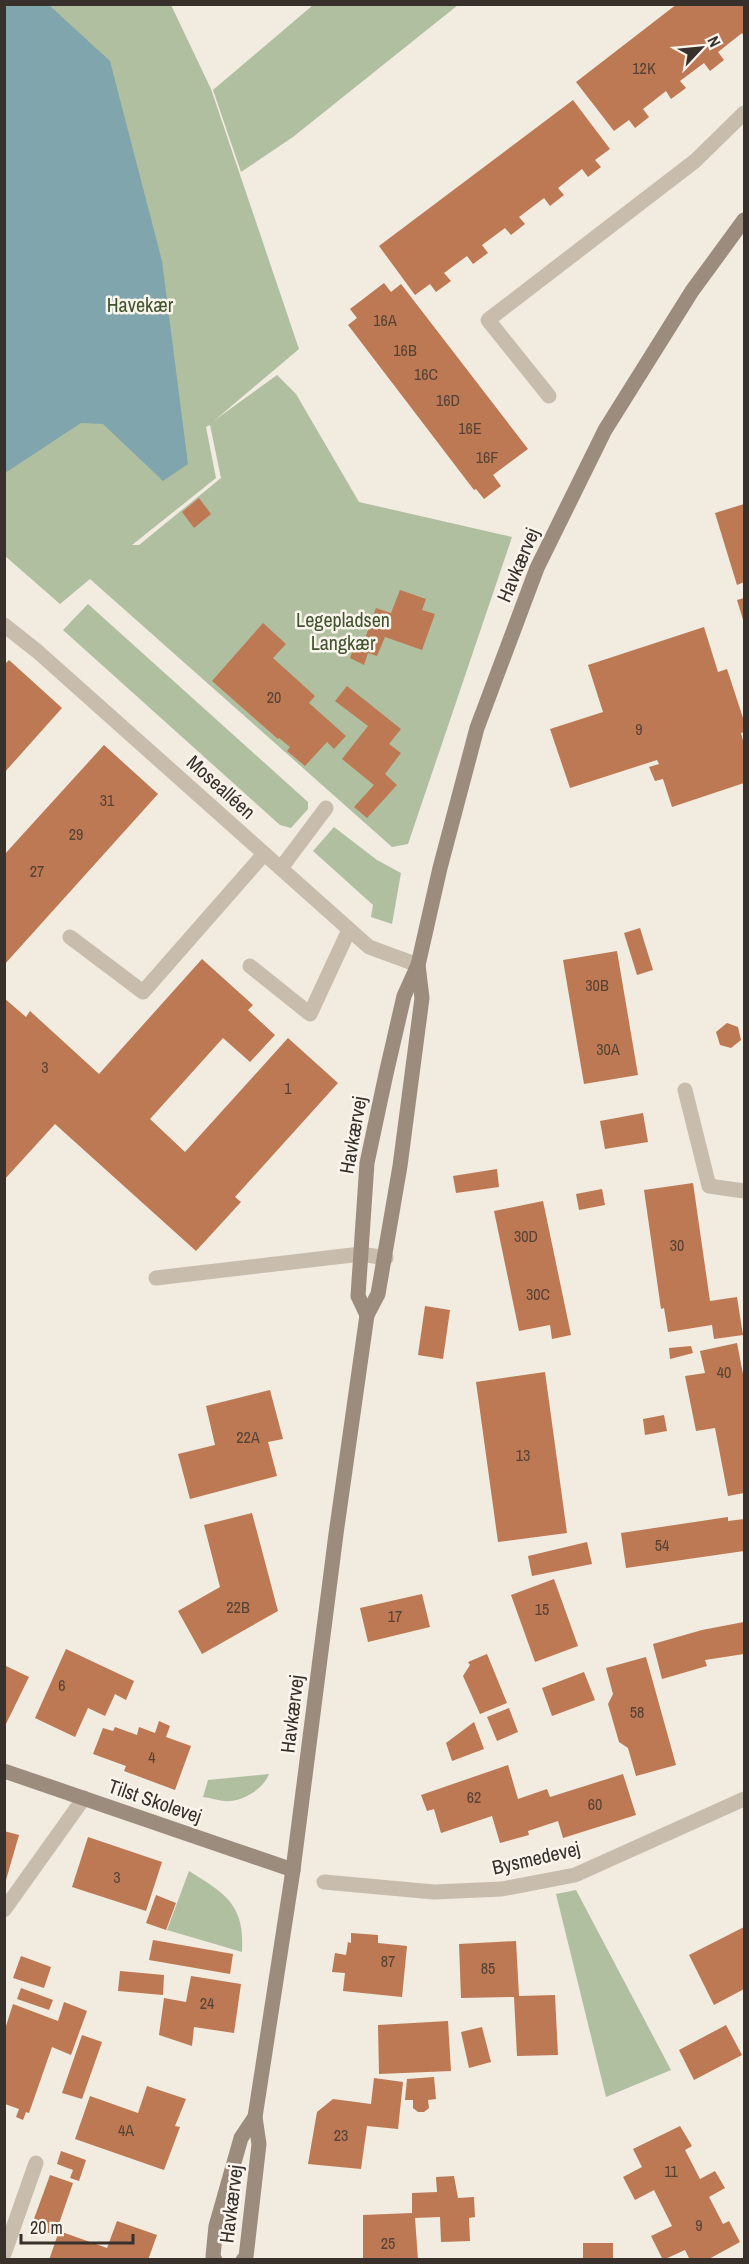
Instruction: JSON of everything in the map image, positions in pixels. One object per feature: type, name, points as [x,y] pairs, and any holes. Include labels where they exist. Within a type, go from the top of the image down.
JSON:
[{"type":"street","points":[[549,396],[488,320],[696,161],[744,113]]},
{"type":"street","name":"Havkærvej","points":[[367,1315],[358,1296],[367,1163],[404,996],[418,965],[440,868],[477,728],[537,568],[605,430],[692,291],[744,220]]},
{"type":"street","name":"Mosealléen","points":[[4,625],[37,651],[369,947],[418,965]]},
{"type":"street","points":[[280,868],[326,808]]},
{"type":"street","points":[[70,937],[143,992],[264,854]]},
{"type":"street","points":[[250,966],[310,1014],[349,930]]},
{"type":"street","name":"Havkærvej","points":[[243,2259],[246,2257],[259,2144],[255,2117],[293,1870],[367,1315],[378,1294],[386,1258],[400,1166],[422,998],[418,965]]},
{"type":"street","points":[[685,1090],[709,1186],[744,1191]]},
{"type":"street","points":[[156,1278],[361,1254],[386,1258]]},
{"type":"street","name":"Tilst Skolevej","points":[[4,1771],[293,1870]]},
{"type":"street","points":[[4,1910],[84,1798]]},
{"type":"street","name":"Bysmedevej","points":[[324,1882],[434,1892],[502,1889],[575,1875],[744,1799]]},
{"type":"street","name":"Havkærvej","points":[[215,2259],[213,2256],[216,2226],[231,2171],[241,2138],[255,2117]]},
{"type":"street","points":[[4,2254],[36,2163]]},
{"type":"green space","points":[[5,5],[171,5],[211,89],[299,349],[215,420],[277,375],[296,394],[359,502],[512,537],[408,844],[392,847],[90,579],[60,604],[5,556]],"holes":[[[210,425],[221,478],[139,545],[132,545],[216,478],[206,427]]]},
{"type":"green space","points":[[313,5],[458,5],[293,137],[241,172],[213,90]]},
{"type":"green space","points":[[88,604],[308,802],[308,809],[291,828],[280,825],[63,630]]},
{"type":"green space","points":[[334,827],[377,860],[401,873],[392,924],[371,917],[373,905],[313,851]]},
{"type":"green space","points":[[269,1774],[259,1788],[243,1798],[228,1801],[203,1797],[208,1780]]},
{"type":"green space","points":[[189,1871],[223,1894],[230,1902],[240,1923],[242,1952],[167,1930]]},
{"type":"green space","points":[[576,1890],[671,2070],[606,2097],[556,1894]]},
{"type":"water","points":[[5,4],[49,5],[110,61],[162,261],[188,464],[163,481],[103,424],[81,423],[5,473]]},
{"type":"building","points":[[677,4],[744,4],[744,37],[742,33],[718,52],[724,60],[710,71],[704,63],[680,81],[686,88],[671,99],[666,91],[643,109],[649,117],[635,128],[629,120],[614,131],[576,82]]},
{"type":"building","points":[[573,100],[610,149],[595,160],[601,167],[588,177],[582,169],[558,188],[564,195],[550,206],[544,198],[519,217],[525,224],[511,235],[505,228],[482,245],[488,253],[473,264],[467,256],[444,273],[451,281],[436,292],[430,284],[415,295],[379,246]]},
{"type":"building","points":[[384,283],[391,292],[401,284],[528,449],[493,475],[501,486],[484,499],[476,489],[474,490],[348,325],[357,318],[350,309]]},
{"type":"building","points":[[199,498],[211,514],[194,528],[182,512]]},
{"type":"building","points":[[744,504],[744,582],[737,585],[715,513]]},
{"type":"building","points":[[400,590],[426,599],[422,610],[435,614],[422,650],[385,637],[377,656],[368,653],[364,665],[350,658],[355,644],[362,647],[376,608],[391,613]]},
{"type":"building","points":[[744,598],[744,623],[737,600]]},
{"type":"building","points":[[263,623],[286,644],[273,658],[315,696],[309,703],[346,736],[334,749],[327,742],[305,766],[287,751],[290,747],[212,681]]},
{"type":"building","points":[[704,627],[718,672],[727,669],[744,721],[744,732],[741,733],[744,744],[744,783],[672,807],[663,779],[655,781],[649,767],[659,764],[657,760],[570,788],[550,729],[603,712],[588,665]]},
{"type":"building","points":[[9,660],[62,708],[4,773],[4,665]]},
{"type":"building","points":[[347,686],[401,729],[389,744],[401,753],[385,774],[397,785],[367,818],[354,807],[374,785],[342,759],[368,726],[335,701]]},
{"type":"building","points":[[104,745],[158,794],[4,965],[4,855]]},
{"type":"building","points":[[640,928],[653,970],[637,975],[624,933]]},
{"type":"building","points":[[617,951],[638,1075],[584,1084],[563,960]]},
{"type":"building","points":[[202,959],[253,1005],[248,1010],[275,1035],[250,1062],[223,1038],[150,1119],[185,1152],[288,1038],[338,1083],[235,1197],[241,1202],[196,1251],[55,1124],[4,1180],[4,998],[26,1017],[30,1011],[99,1074]]},
{"type":"building","points":[[727,1023],[738,1027],[741,1040],[731,1048],[720,1045],[716,1032]]},
{"type":"building","points":[[643,1113],[648,1142],[605,1149],[600,1121]]},
{"type":"building","points":[[497,1169],[499,1187],[456,1193],[453,1176]]},
{"type":"building","points":[[693,1183],[710,1301],[737,1297],[743,1335],[714,1339],[712,1325],[668,1332],[664,1308],[661,1309],[644,1190]]},
{"type":"building","points":[[602,1189],[605,1205],[579,1210],[576,1194]]},
{"type":"building","points":[[543,1201],[571,1335],[552,1339],[550,1325],[519,1331],[494,1211]]},
{"type":"building","points":[[425,1306],[450,1310],[443,1359],[418,1355]]},
{"type":"building","points":[[737,1343],[744,1379],[744,1493],[728,1496],[715,1428],[696,1431],[685,1376],[705,1373],[700,1351]]},
{"type":"building","points":[[691,1346],[693,1353],[670,1359],[669,1348]]},
{"type":"building","points":[[545,1372],[567,1533],[498,1542],[476,1382]]},
{"type":"building","points":[[270,1390],[283,1439],[268,1442],[277,1476],[190,1499],[178,1454],[215,1445],[206,1406]]},
{"type":"building","points":[[664,1415],[667,1431],[645,1435],[643,1419]]},
{"type":"building","points":[[252,1513],[278,1611],[202,1654],[178,1611],[220,1587],[204,1525]]},
{"type":"building","points":[[728,1517],[728,1521],[744,1519],[744,1551],[626,1568],[621,1533]]},
{"type":"building","points":[[587,1542],[592,1564],[532,1576],[528,1556]]},
{"type":"building","points":[[554,1579],[578,1646],[535,1662],[511,1595]]},
{"type":"building","points":[[422,1594],[430,1627],[368,1642],[360,1608]]},
{"type":"building","points":[[744,1622],[744,1654],[705,1660],[707,1666],[662,1679],[653,1644],[702,1630]]},
{"type":"building","points":[[66,1649],[134,1681],[126,1700],[115,1694],[105,1716],[88,1708],[75,1737],[35,1718]]},
{"type":"building","points":[[487,1654],[507,1703],[480,1714],[463,1676],[470,1665],[468,1662]]},
{"type":"building","points":[[646,1657],[676,1765],[636,1776],[628,1748],[619,1742],[608,1704],[613,1694],[606,1668]]},
{"type":"building","points":[[4,1665],[29,1677],[4,1728]]},
{"type":"building","points":[[584,1672],[595,1700],[552,1716],[542,1688]]},
{"type":"building","points":[[509,1708],[518,1732],[497,1741],[487,1717]]},
{"type":"building","points":[[159,1721],[170,1726],[166,1737],[191,1746],[175,1790],[124,1771],[126,1766],[93,1754],[103,1728],[113,1731],[115,1727],[137,1735],[139,1727],[155,1733]]},
{"type":"building","points":[[474,1722],[484,1749],[452,1761],[446,1743]]},
{"type":"building","points":[[508,1765],[518,1799],[547,1789],[550,1797],[623,1774],[636,1815],[563,1838],[558,1821],[528,1831],[529,1835],[500,1843],[492,1816],[441,1833],[434,1809],[427,1811],[421,1795]]},
{"type":"building","points":[[4,1831],[19,1835],[6,1880],[4,1879]]},
{"type":"building","points":[[88,1837],[162,1862],[146,1911],[72,1887]]},
{"type":"building","points":[[156,1895],[176,1903],[166,1930],[146,1923]]},
{"type":"building","points":[[744,1927],[744,1989],[714,2005],[689,1955]]},
{"type":"building","points":[[351,1933],[378,1935],[378,1943],[407,1946],[402,1997],[343,1991],[345,1973],[332,1972],[335,1953],[346,1955],[348,1942],[351,1943]]},
{"type":"building","points":[[153,1940],[233,1954],[230,1974],[149,1960]]},
{"type":"building","points":[[516,1941],[519,1996],[555,1995],[558,2055],[517,2056],[514,1997],[461,1998],[459,1944]]},
{"type":"building","points":[[21,1956],[51,1967],[44,1988],[13,1978]]},
{"type":"building","points":[[120,1971],[164,1975],[163,1995],[118,1991]]},
{"type":"building","points":[[191,1976],[241,1984],[234,2033],[194,2027],[192,2046],[159,2035],[164,1998],[186,2002]]},
{"type":"building","points":[[21,1988],[53,2000],[49,2010],[17,1999]]},
{"type":"building","points":[[64,2002],[87,2011],[71,2055],[52,2047],[29,2113],[26,2112],[23,2120],[16,2117],[19,2109],[5,2104],[5,2029],[13,2004],[58,2021]]},
{"type":"building","points":[[448,2021],[451,2071],[379,2074],[378,2025]]},
{"type":"building","points":[[726,2025],[742,2055],[694,2080],[679,2050]]},
{"type":"building","points":[[482,2027],[491,2062],[469,2068],[461,2032]]},
{"type":"building","points":[[82,2035],[102,2042],[82,2099],[62,2093]]},
{"type":"building","points":[[434,2077],[436,2099],[428,2100],[429,2108],[424,2112],[418,2112],[413,2108],[413,2100],[405,2100],[407,2079]]},
{"type":"building","points":[[374,2078],[403,2082],[398,2129],[367,2126],[361,2169],[308,2164],[317,2112],[333,2099],[371,2104]]},
{"type":"building","points":[[147,2086],[186,2099],[175,2126],[180,2127],[164,2170],[75,2139],[90,2096],[138,2113]]},
{"type":"building","points":[[680,2126],[692,2146],[685,2150],[700,2179],[715,2171],[725,2188],[709,2197],[723,2224],[729,2221],[740,2242],[707,2260],[690,2260],[685,2250],[663,2260],[651,2236],[672,2226],[654,2190],[635,2200],[623,2177],[642,2167],[633,2149]]},
{"type":"building","points":[[61,2151],[86,2160],[79,2181],[70,2178],[73,2170],[57,2164]]},
{"type":"building","points":[[50,2175],[73,2183],[55,2235],[31,2227]]},
{"type":"building","points":[[454,2176],[458,2198],[474,2197],[475,2217],[469,2218],[470,2241],[441,2242],[440,2217],[415,2218],[418,2260],[363,2260],[363,2215],[412,2213],[412,2193],[437,2192],[436,2177]]},
{"type":"building","points":[[117,2221],[157,2235],[148,2260],[49,2260],[59,2231],[107,2248]]},
{"type":"building","points":[[583,2243],[613,2243],[613,2260],[583,2260]]},
{"type":"park label","name":"Havekær","points":[[140,305]]},
{"type":"park label","name":"Legepladsen Langkær","points":[[343,632]]}]
